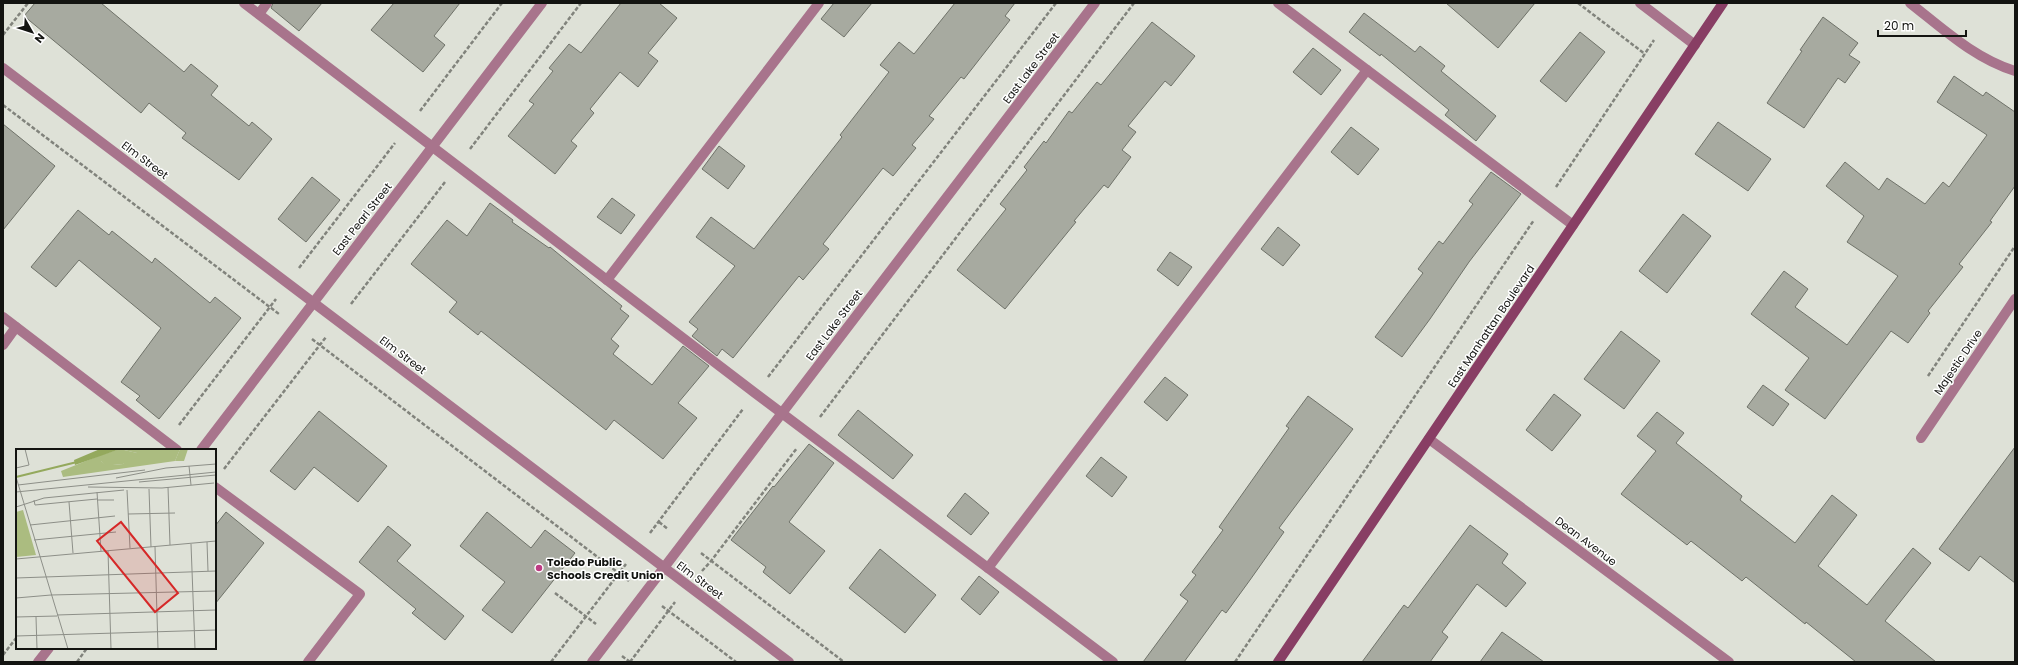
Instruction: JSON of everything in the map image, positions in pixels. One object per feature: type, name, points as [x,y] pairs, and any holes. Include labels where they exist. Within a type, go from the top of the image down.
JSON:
[{"type":"main road","name":"East Manhattan Boulevard","points":[[1278,662],[1723,3]]},
{"type":"street","points":[[244,3],[782,414],[1113,662]]},
{"type":"street","points":[[259,14],[267,3]]},
{"type":"street","name":"East Pearl Street","points":[[202,449],[542,3]]},
{"type":"street","points":[[607,280],[819,3]]},
{"type":"street","name":"East Lake Street","points":[[592,662],[1095,3]]},
{"type":"street","points":[[1278,3],[1573,225]]},
{"type":"street","points":[[1640,3],[1695,45]]},
{"type":"street","points":[[1910,3],[1983,57],[2002,67],[2015,71]]},
{"type":"street","name":"Elm Street","points":[[3,68],[789,662]]},
{"type":"street","points":[[988,568],[1367,70]]},
{"type":"street","name":"Majestic Drive","points":[[1921,438],[2015,299]]},
{"type":"street","points":[[3,317],[176,449]]},
{"type":"street","points":[[3,344],[16,327]]},
{"type":"street","name":"Dean Avenue","points":[[1429,439],[1729,662]]},
{"type":"street","points":[[216,487],[360,594],[308,662]]},
{"type":"street","points":[[38,662],[48,649]]},
{"type":"path","points":[[3,35],[28,3]]},
{"type":"path","points":[[167,442],[502,3]]},
{"type":"path","points":[[220,475],[581,3]]},
{"type":"path","points":[[551,662],[659,522],[755,393],[1056,3]]},
{"type":"path","points":[[630,662],[688,585],[712,561],[1134,3]]},
{"type":"path","points":[[1578,3],[1645,54]]},
{"type":"path","points":[[1235,662],[1545,204],[1665,23]]},
{"type":"path","points":[[1928,376],[2015,246]]},
{"type":"path","points":[[659,522],[844,662]]},
{"type":"path","points":[[620,573],[736,662]]},
{"type":"path","points":[[555,593],[612,636]]},
{"type":"path","points":[[3,655],[16,638]]},
{"type":"path","points":[[77,662],[86,649]]},
{"type":"building","points":[[35,3],[101,3],[184,72],[191,64],[218,86],[211,95],[249,126],[252,122],[272,139],[239,180],[182,138],[186,133],[149,103],[141,113],[24,16]]},
{"type":"building","points":[[273,3],[322,3],[299,31],[271,8]]},
{"type":"building","points":[[394,3],[460,3],[434,36],[445,45],[423,72],[371,30]]},
{"type":"building","points":[[621,3],[659,3],[677,18],[648,53],[658,61],[638,87],[620,72],[590,109],[594,113],[571,141],[577,146],[555,174],[508,136],[534,104],[529,101],[553,71],[549,68],[569,44],[581,53]]},
{"type":"building","points":[[834,3],[872,3],[844,37],[821,19]]},
{"type":"building","points":[[955,3],[1015,3],[1005,16],[1010,20],[964,79],[961,77],[929,116],[934,119],[912,145],[916,148],[893,176],[883,168],[823,244],[829,249],[803,280],[799,276],[733,358],[722,349],[717,356],[692,336],[698,329],[689,322],[735,266],[696,237],[711,217],[754,249],[842,137],[840,135],[889,72],[880,65],[899,42],[914,54]]},
{"type":"building","points":[[1446,3],[1535,3],[1498,48]]},
{"type":"building","points":[[1364,13],[1415,52],[1420,46],[1445,66],[1441,71],[1496,116],[1476,141],[1445,115],[1449,110],[1381,54],[1380,56],[1349,32]]},
{"type":"building","points":[[1823,17],[1858,43],[1849,55],[1860,62],[1845,83],[1838,78],[1804,128],[1767,103],[1802,51],[1800,50]]},
{"type":"building","points":[[1152,22],[1195,56],[1171,86],[1165,81],[1128,126],[1136,132],[1122,150],[1131,157],[1108,188],[1104,185],[1074,221],[1076,222],[1005,309],[957,270],[1006,209],[1000,204],[1027,170],[1024,167],[1044,141],[1046,143],[1069,111],[1072,113],[1097,82],[1101,85]]},
{"type":"building","points":[[1580,32],[1605,52],[1566,102],[1540,81]]},
{"type":"building","points":[[1313,48],[1341,70],[1321,95],[1293,72]]},
{"type":"building","points":[[1954,76],[1983,96],[1986,92],[2015,112],[2015,186],[1990,221],[1992,222],[1959,264],[1963,267],[1928,311],[1930,313],[1908,343],[1891,331],[1825,419],[1785,390],[1809,358],[1751,314],[1784,271],[1808,289],[1795,307],[1847,345],[1898,276],[1847,242],[1864,216],[1826,186],[1845,162],[1879,190],[1887,178],[1925,204],[1943,182],[1949,187],[1987,135],[1937,102]]},
{"type":"building","points":[[1718,122],[1771,159],[1748,191],[1695,154]]},
{"type":"building","points":[[3,124],[55,166],[3,230]]},
{"type":"building","points":[[1351,127],[1379,149],[1358,175],[1331,152]]},
{"type":"building","points":[[719,146],[745,166],[728,189],[702,169]]},
{"type":"building","points":[[1491,172],[1521,194],[1469,262],[1402,357],[1375,337],[1423,273],[1418,269],[1439,241],[1443,244],[1473,204],[1469,201]]},
{"type":"building","points":[[312,177],[340,200],[306,242],[278,219]]},
{"type":"building","points":[[612,198],[635,215],[621,234],[597,217]]},
{"type":"building","points":[[490,203],[513,220],[512,222],[549,248],[550,247],[622,306],[620,309],[629,316],[611,339],[619,346],[613,354],[652,385],[683,346],[709,366],[678,403],[697,418],[663,459],[614,420],[606,430],[481,331],[478,335],[449,312],[457,302],[411,264],[447,220],[467,236]]},
{"type":"building","points":[[78,210],[109,235],[112,231],[152,263],[155,258],[210,303],[215,297],[241,318],[159,419],[136,400],[140,396],[121,382],[161,328],[79,260],[56,287],[31,267]]},
{"type":"building","points":[[1683,214],[1711,236],[1667,293],[1639,271]]},
{"type":"building","points":[[1278,227],[1300,245],[1283,266],[1261,249]]},
{"type":"building","points":[[1170,252],[1192,267],[1178,286],[1157,270]]},
{"type":"building","points":[[1621,331],[1660,361],[1624,409],[1584,379]]},
{"type":"building","points":[[1165,377],[1188,395],[1167,421],[1144,402]]},
{"type":"building","points":[[1763,385],[1789,404],[1773,426],[1747,407]]},
{"type":"building","points":[[1554,394],[1581,415],[1552,451],[1526,430]]},
{"type":"building","points":[[1308,396],[1353,429],[1279,528],[1284,532],[1250,580],[1226,613],[1222,610],[1184,662],[1143,662],[1188,601],[1180,595],[1196,575],[1192,572],[1223,530],[1219,527],[1289,428],[1286,426]]},
{"type":"building","points":[[858,410],[913,455],[893,479],[838,435]]},
{"type":"building","points":[[319,411],[387,466],[358,502],[314,467],[295,490],[270,471]]},
{"type":"building","points":[[1657,412],[1684,433],[1676,443],[1742,496],[1740,500],[1795,543],[1832,495],[1857,515],[1818,566],[1867,605],[1913,548],[1931,563],[1885,621],[1936,662],[1856,662],[1746,577],[1742,581],[1691,541],[1687,545],[1621,494],[1656,451],[1637,436]]},
{"type":"building","points":[[809,444],[834,463],[789,522],[825,551],[790,594],[763,572],[766,567],[731,540],[773,486],[774,487]]},
{"type":"building","points":[[2015,447],[2015,583],[1980,556],[1969,571],[1939,549]]},
{"type":"building","points":[[1101,457],[1127,477],[1112,497],[1086,476]]},
{"type":"building","points":[[965,493],[989,513],[971,535],[947,516]]},
{"type":"building","points":[[226,512],[264,543],[216,603],[216,525]]},
{"type":"building","points":[[487,512],[531,548],[545,530],[575,553],[512,633],[482,610],[505,582],[460,546]]},
{"type":"building","points":[[1470,525],[1508,554],[1502,563],[1526,583],[1506,607],[1477,584],[1442,632],[1448,637],[1430,662],[1362,662],[1404,605],[1408,608]]},
{"type":"building","points":[[388,526],[411,545],[397,561],[464,616],[445,640],[412,613],[416,609],[359,562]]},
{"type":"building","points":[[880,549],[936,595],[905,633],[849,588]]},
{"type":"building","points":[[979,576],[999,592],[980,615],[961,599]]},
{"type":"building","points":[[1502,632],[1544,662],[1480,662]]},
{"type":"place","name":"Toledo Public Schools Credit Union","points":[[539,568]]}]
